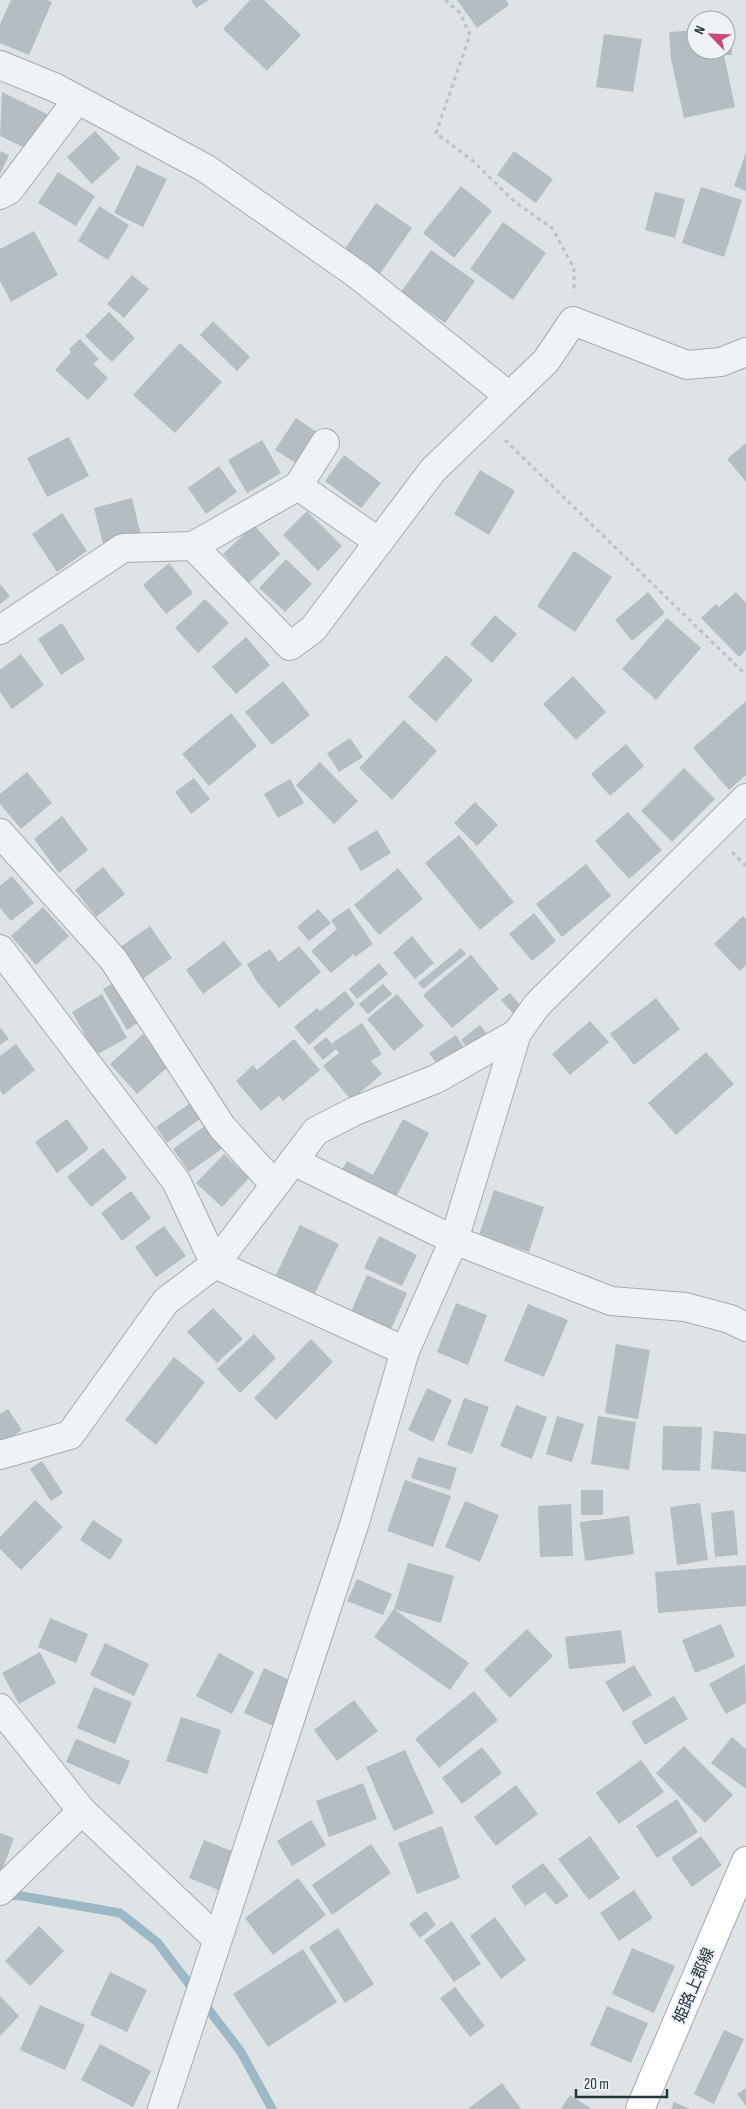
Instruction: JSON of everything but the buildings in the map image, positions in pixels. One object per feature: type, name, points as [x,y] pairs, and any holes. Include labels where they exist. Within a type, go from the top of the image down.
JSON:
[{"type":"main road","name":"姫路上郡線","points":[[640,2109],[746,1862]]},
{"type":"street","points":[[0,64],[77,100],[204,168],[358,275],[509,396]]},
{"type":"street","points":[[0,195],[9,190],[77,100]]},
{"type":"street","points":[[193,546],[290,646],[313,629],[433,470],[546,361],[573,321],[687,365],[721,362],[746,352]]},
{"type":"street","points":[[0,630],[123,548],[193,546],[298,486],[326,443]]},
{"type":"street","points":[[298,486],[379,542]]},
{"type":"street","points":[[162,2109],[355,1522],[406,1351],[454,1240],[517,1034],[537,1005],[746,798]]},
{"type":"street","points":[[0,833],[112,959],[222,1127],[274,1184]]},
{"type":"street","points":[[0,949],[176,1181],[215,1264],[406,1351]]},
{"type":"street","points":[[0,1455],[70,1435],[166,1301],[215,1264],[316,1131],[355,1111],[436,1079],[517,1034]]},
{"type":"street","points":[[292,1161],[454,1240],[611,1301],[685,1307],[730,1319],[746,1327]]},
{"type":"street","points":[[0,1708],[82,1811],[217,1939]]},
{"type":"street","points":[[0,1891],[82,1811]]},
{"type":"path","points":[[445,0],[460,13],[470,35],[436,132],[473,161],[514,202],[552,228],[574,268],[573,321]]},
{"type":"path","points":[[499,434],[746,675]]},
{"type":"waterway","points":[[3,1895],[22,1896],[120,1913],[157,1942],[241,2052],[272,2109]]}]
